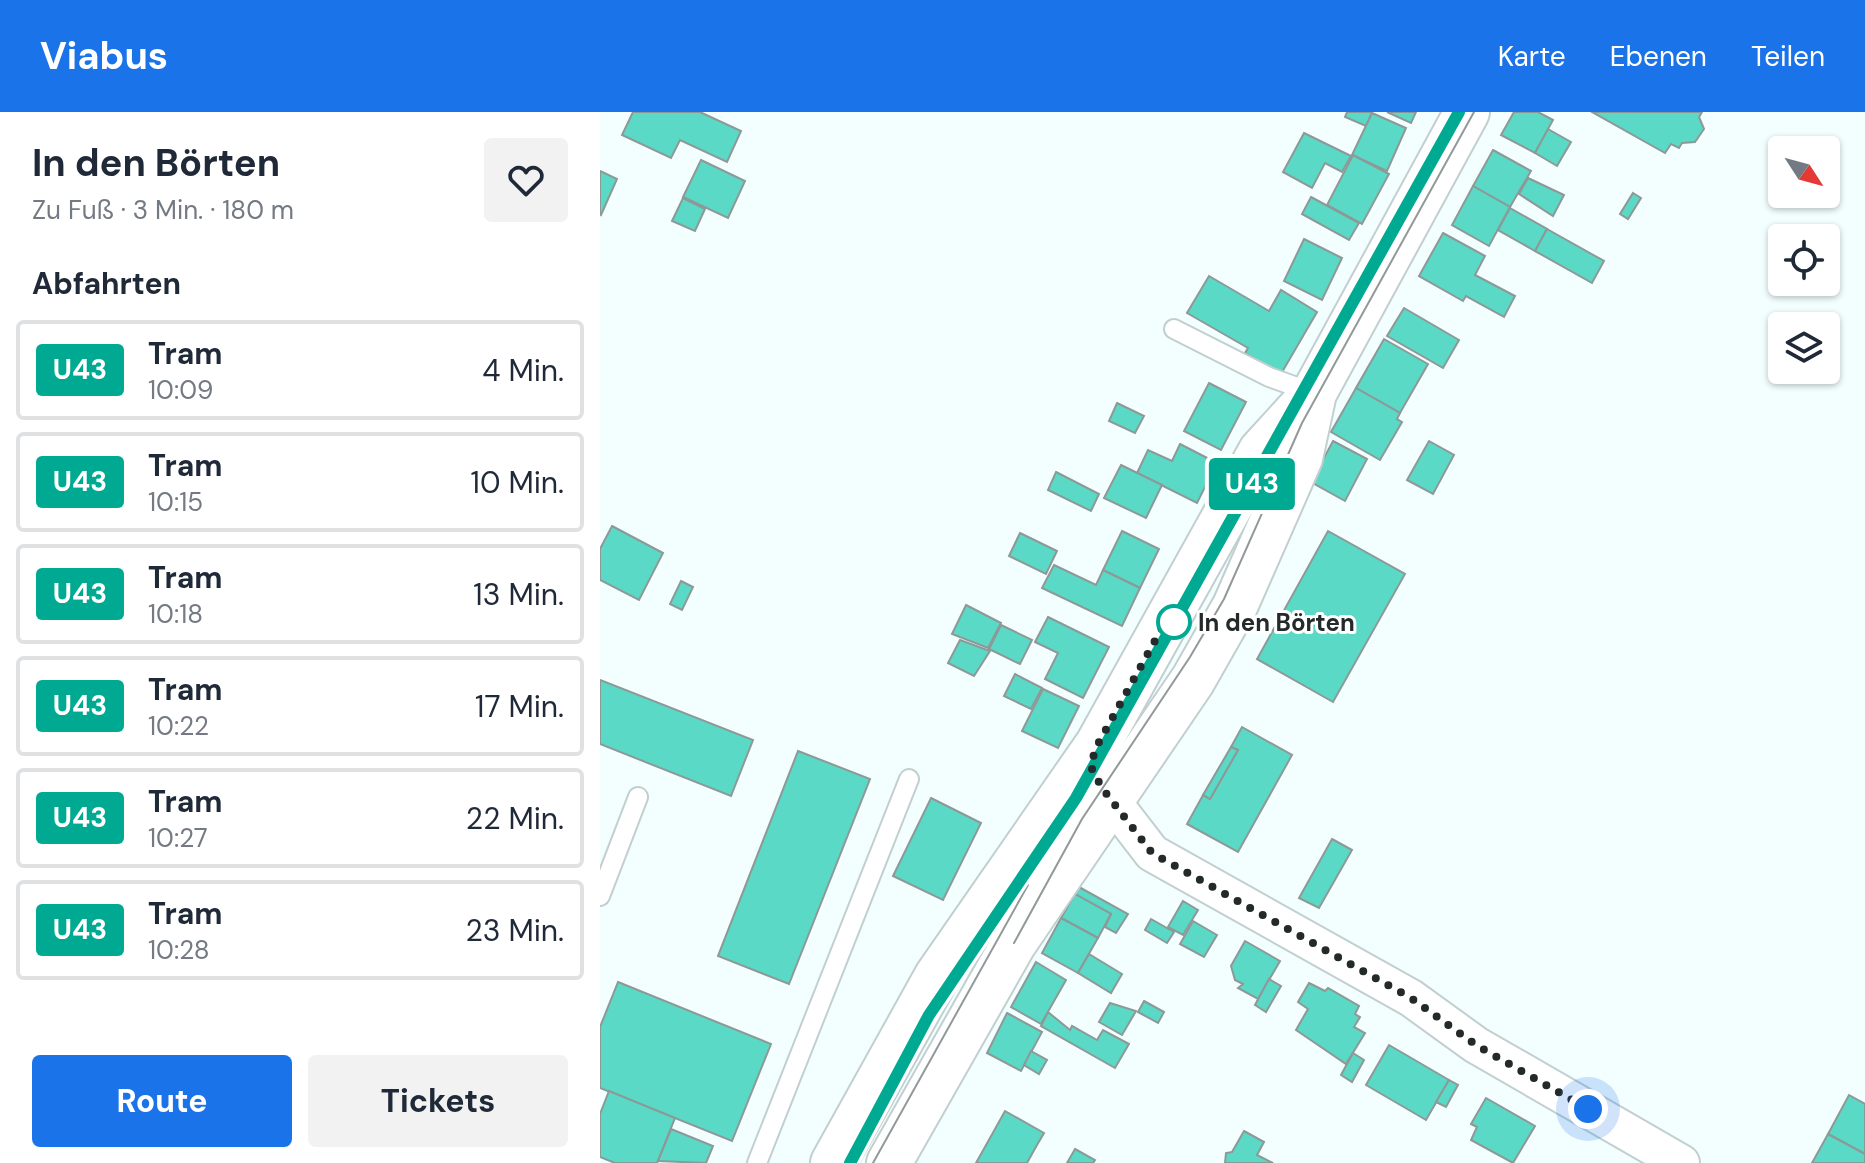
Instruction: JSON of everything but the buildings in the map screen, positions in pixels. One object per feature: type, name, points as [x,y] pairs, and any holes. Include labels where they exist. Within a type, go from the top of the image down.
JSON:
[{"type":"main road","points":[[833,1163],[937,976],[1098,744],[1261,451],[1314,393],[1467,112]]},
{"type":"main road","points":[[889,1163],[1014,943],[1193,680],[1235,606],[1300,458],[1314,393]]},
{"type":"main road","points":[[1098,744],[1091,761],[1091,771],[1112,801]]},
{"type":"street","points":[[1112,801],[1152,853],[1411,998],[1476,1045],[1681,1163]]},
{"type":"lane","points":[[1174,329],[1269,377],[1314,393]]},
{"type":"lane","points":[[757,1163],[909,779]]},
{"type":"lane","points":[[600,896],[638,797]]},
{"type":"tram line","points":[[850,1163],[929,1015],[1076,798],[1459,112]]},
{"type":"tram line","name":"U43","points":[[850,1163],[929,1015],[1076,798],[1459,112]]},
{"type":"tram line","points":[[1014,943],[1082,819],[1190,657],[1224,599],[1302,423],[1474,112]]},
{"type":"tram line","points":[[873,1163],[1028,885]]},
{"type":"place","name":"In den Börten","points":[[1174,622]]},
{"type":"route","points":[[1174,622],[1162,628],[1098,744],[1090,765],[1102,788],[1152,853],[1411,998],[1476,1045],[1588,1109]]}]
